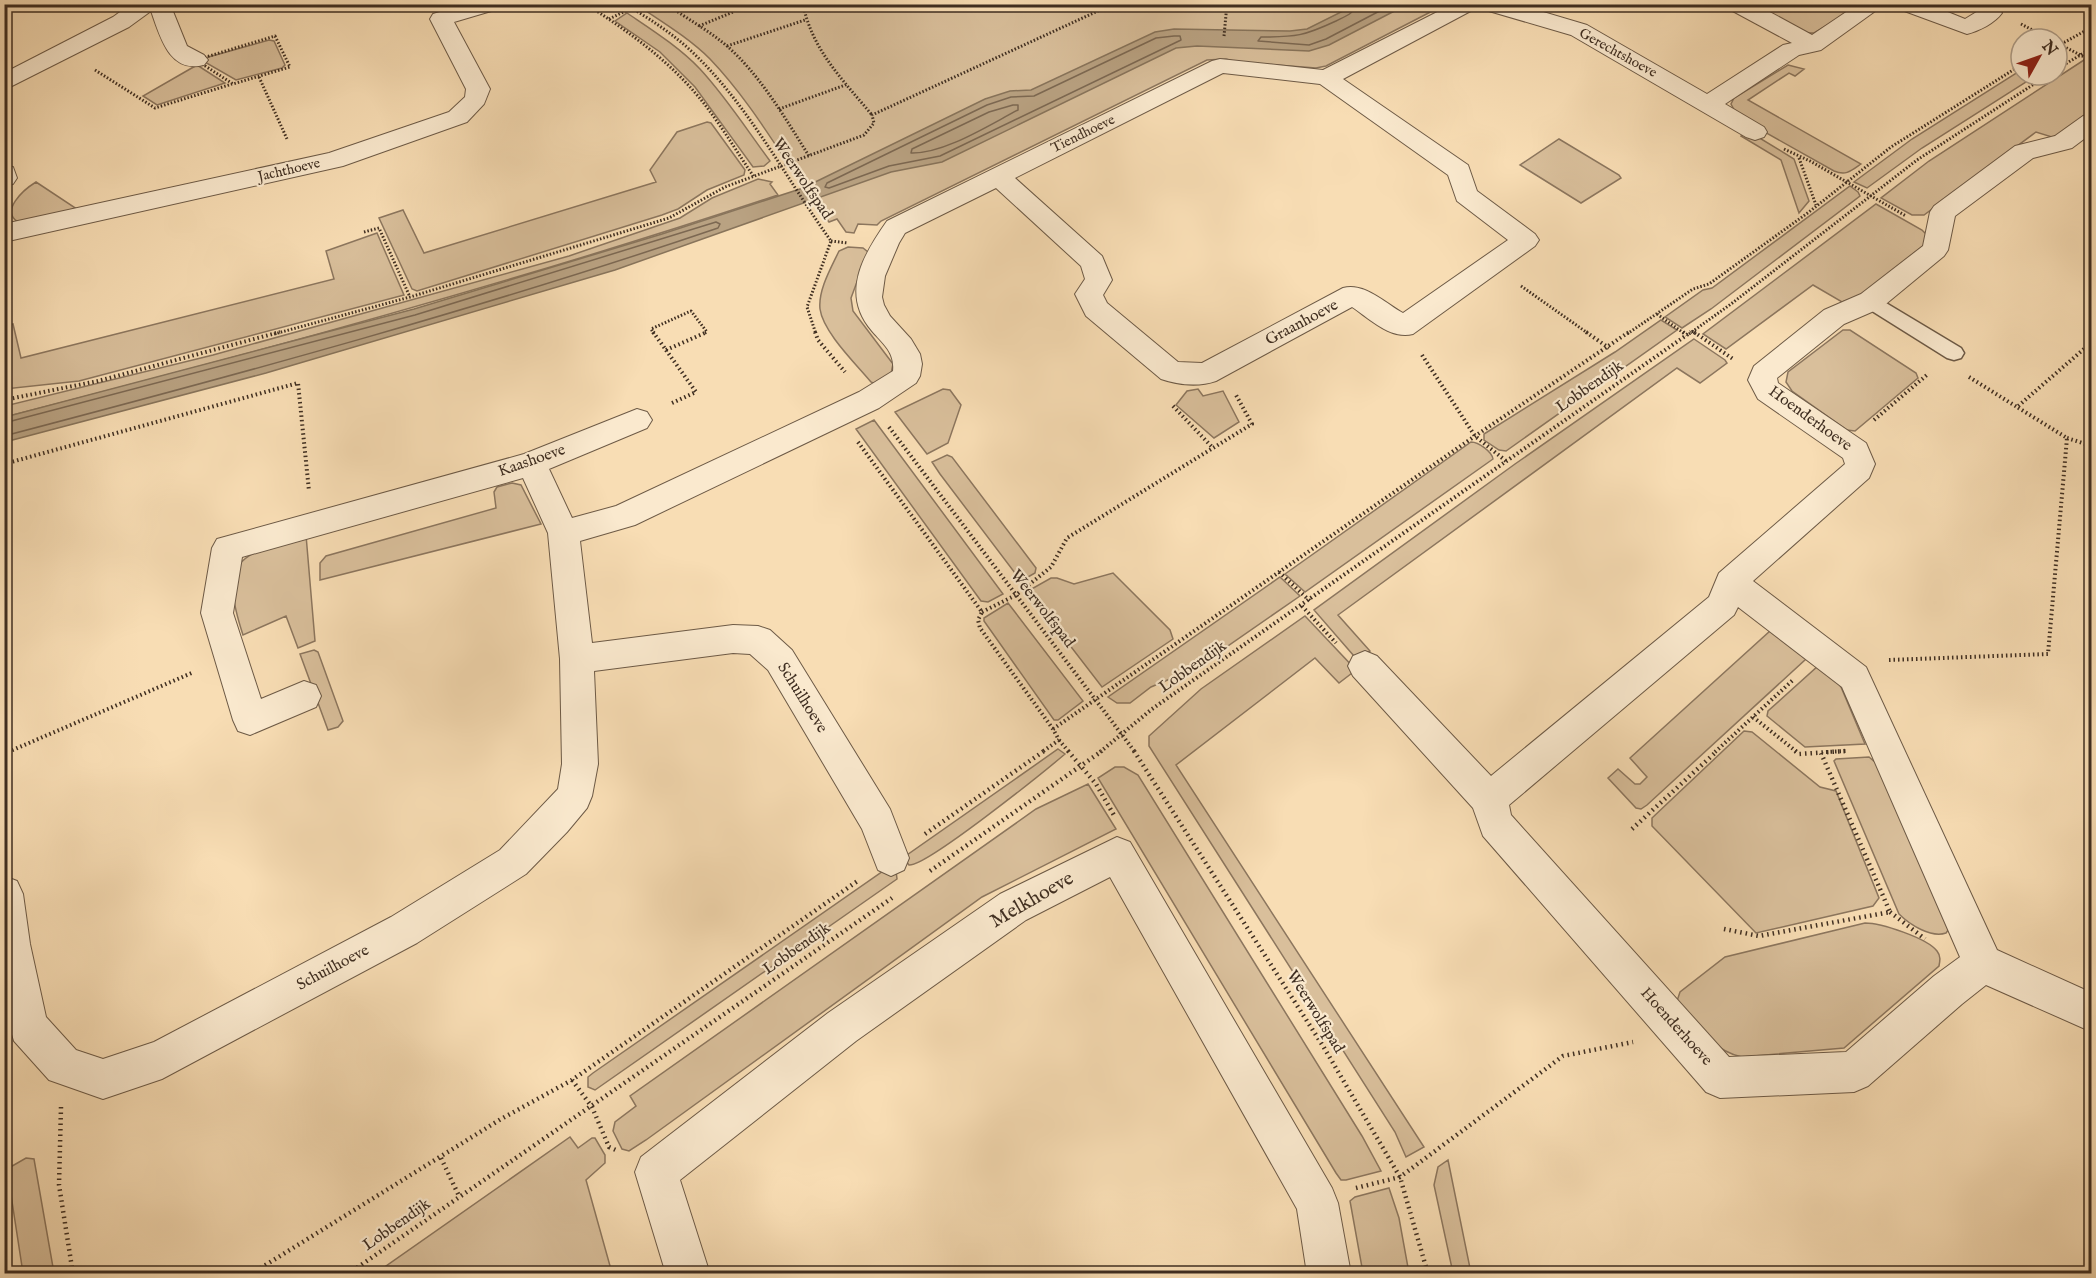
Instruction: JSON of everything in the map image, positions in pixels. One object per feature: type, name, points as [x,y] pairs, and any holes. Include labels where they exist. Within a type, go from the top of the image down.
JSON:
[{"type":"street","points":[[4,83],[121,22],[146,4]]},
{"type":"street","points":[[159,4],[177,50],[196,60]]},
{"type":"street","name":"Jachthoeve","points":[[4,233],[334,160],[458,117],[476,99],[478,89],[432,14],[490,4]]},
{"type":"street","points":[[1403,327],[1526,240],[1466,195],[1458,171],[1326,78],[1471,4]]},
{"type":"street","name":"Gerechtshoeve","points":[[1490,4],[1579,30],[1755,132]]},
{"type":"street","points":[[1737,4],[1813,45]]},
{"type":"street","points":[[1708,104],[1791,50],[1813,45],[1874,4]]},
{"type":"street","points":[[1907,4],[1967,27],[1991,13]]},
{"type":"street","name":"Tiendhoeve","points":[[869,400],[906,376],[910,364],[906,353],[870,307],[868,293],[883,245],[896,227],[1220,66],[1326,78]]},
{"type":"street","name":"Hoenderhoeve","points":[[1489,799],[1723,605],[1730,582],[1858,470],[1859,457],[1845,443],[1768,391],[1762,378],[1768,369],[1834,317],[1871,301],[1935,250],[1943,212],[2024,152],[2063,142],[2091,121]]},
{"type":"street","points":[[4,173],[4,178]]},
{"type":"street","points":[[998,176],[1093,262],[1099,280],[1089,294],[1096,309],[1171,372]]},
{"type":"street","name":"Graanhoeve","points":[[1171,372],[1206,374],[1353,295],[1403,327]]},
{"type":"street","points":[[564,533],[624,516],[869,400]]},
{"type":"street","name":"Kaashoeve","points":[[304,696],[250,720],[217,613],[228,548],[531,464],[637,420]]},
{"type":"street","name":"Schuilhoeve","points":[[63,1066],[103,1079],[162,1059],[404,930],[513,862],[554,820],[574,795],[580,764],[577,659],[564,533],[531,464]]},
{"type":"street","points":[[1730,582],[1854,677],[1983,964],[2091,1013]]},
{"type":"street","name":"Schuilhoeve","points":[[577,659],[733,639],[758,640],[780,660],[877,821],[891,858]]},
{"type":"street","name":"Hoenderhoeve","points":[[1365,666],[1489,799],[1496,824],[1720,1078],[1854,1072],[1948,990],[1983,964]]},
{"type":"street","points":[[1117,854],[1317,1203],[1329,1274]]},
{"type":"street","name":"Melkhoeve","points":[[688,1274],[656,1172],[842,1027],[1013,907],[1117,854]]},
{"type":"street","points":[[4,894],[8,947],[28,1027],[63,1066]]},
{"type":"lane","points":[[1871,301],[1949,357]]},
{"type":"path","points":[[586,4],[647,47],[694,92],[754,177]]},
{"type":"path","name":"Weerwolfspad","points":[[625,4],[697,56],[738,105],[831,241],[807,306],[818,340],[869,400],[1124,735],[1323,1046],[1400,1177],[1428,1274]]},
{"type":"path","points":[[609,19],[640,4]]},
{"type":"path","points":[[666,4],[727,46],[779,109],[808,156]]},
{"type":"path","points":[[699,26],[733,12],[731,4]]},
{"type":"path","points":[[4,400],[98,381],[410,297],[669,218],[725,187],[864,135],[874,123],[872,115],[813,42],[805,20],[803,4]]},
{"type":"path","points":[[872,115],[1113,4]]},
{"type":"path","points":[[1226,22],[1227,4]]},
{"type":"path","points":[[727,46],[805,20]]},
{"type":"path","points":[[2069,40],[2091,27]]},
{"type":"path","points":[[67,52],[155,108],[290,67],[275,36],[196,60]]},
{"type":"path","points":[[2069,62],[2091,48]]},
{"type":"path","points":[[2069,49],[2091,61]]},
{"type":"path","points":[[196,60],[233,84]]},
{"type":"path","points":[[1053,729],[1475,436],[1609,348],[1693,289],[1709,284],[1891,147],[2009,73]]},
{"type":"path","points":[[259,77],[299,168]]},
{"type":"path","points":[[779,109],[848,84]]},
{"type":"path","name":"Lobbendijk","points":[[922,876],[1124,735],[1152,709],[1310,601],[1785,265],[1870,196],[1968,125],[2029,87]]},
{"type":"path","points":[[1755,132],[1914,221],[1940,228]]},
{"type":"path","points":[[1799,157],[1816,205]]},
{"type":"path","points":[[364,232],[379,228],[410,297]]},
{"type":"path","points":[[1491,265],[1609,348]]},
{"type":"path","points":[[637,420],[696,392],[666,350],[651,329],[691,311],[707,332],[666,350]]},
{"type":"path","points":[[1657,314],[1687,335]]},
{"type":"path","points":[[1403,327],[1475,436],[1506,461]]},
{"type":"path","points":[[1692,331],[1762,378]]},
{"type":"path","points":[[2017,406],[2091,342]]},
{"type":"path","points":[[1845,443],[1949,357],[2017,406],[2067,438],[2091,446]]},
{"type":"path","points":[[982,612],[1016,595],[1051,567],[1067,538],[1252,424],[1220,367]]},
{"type":"path","points":[[1171,372],[1167,401],[1213,448]]},
{"type":"path","points":[[4,464],[298,383],[312,524]]},
{"type":"path","points":[[1854,677],[1857,661],[2048,654],[2067,438]]},
{"type":"path","points":[[1279,572],[1310,601]]},
{"type":"path","points":[[1302,606],[1350,658],[1365,666]]},
{"type":"path","points":[[1632,829],[1822,652]]},
{"type":"path","points":[[4,754],[230,657]]},
{"type":"path","points":[[1753,717],[1799,754],[1886,749]]},
{"type":"path","points":[[1059,740],[1096,784],[1131,844],[1117,854]]},
{"type":"path","points":[[1724,929],[1759,936],[1890,912],[1821,753]]},
{"type":"path","name":"Lobbendijk","points":[[348,1274],[894,896]]},
{"type":"path","points":[[1317,1203],[1350,1190],[1400,1177],[1563,1056],[1681,1033]]},
{"type":"path","points":[[63,1066],[59,1185],[73,1274]]},
{"type":"path","points":[[251,1274],[501,1119],[572,1080],[592,1107]]},
{"type":"path","points":[[441,1158],[459,1196]]},
{"type":"shaded area","points":[[1758,4],[1862,5],[1814,33],[1806,33],[1756,7]]},
{"type":"shaded area","points":[[637,5],[1444,5],[1326,66],[1316,68],[1237,62],[1226,59],[1207,60],[877,225],[858,224],[854,233],[846,232],[837,219],[829,222],[743,98],[710,59],[684,37]]},
{"type":"shaded area","points":[[627,13],[656,32],[700,69],[728,102],[770,161],[764,166],[753,167],[695,87],[660,52],[615,21]]},
{"type":"shaded area","points":[[269,40],[274,41],[285,65],[282,68],[236,80],[203,61],[205,58]]},
{"type":"shaded area","points":[[2084,60],[2091,64],[2090,111],[2055,138],[2036,132],[1924,215],[1912,215],[1881,198],[1929,161],[2043,87],[2069,87],[2069,70]]},
{"type":"shaded area","points":[[197,65],[225,83],[157,105],[143,96]]},
{"type":"shaded area","points":[[1788,65],[1804,69],[1795,76],[1789,73],[1748,100],[1861,164],[1854,169],[1845,173],[1834,171],[1738,117],[1731,104],[1734,98]]},
{"type":"shaded area","points":[[2009,78],[2009,87],[2018,87],[1922,148],[1867,188],[1854,182],[1912,139]]},
{"type":"shaded area","points":[[707,122],[711,123],[745,170],[744,175],[707,190],[678,209],[662,215],[417,291],[412,289],[379,218],[403,210],[424,253],[656,182],[650,170],[677,132]]},
{"type":"shaded area","points":[[1745,132],[1753,134],[1794,159],[1809,201],[1799,213],[1781,160],[1741,136]]},
{"type":"shaded area","points":[[1559,139],[1621,178],[1581,203],[1520,165]]},
{"type":"shaded area","points":[[758,179],[772,182],[770,184],[778,195],[586,256],[393,313],[5,417],[5,406],[213,355],[569,256],[680,218],[712,198]]},
{"type":"shaded area","points":[[36,182],[80,211],[18,222],[11,212],[12,207],[20,195]]},
{"type":"shaded area","points":[[1850,186],[1860,196],[1711,309],[1682,328],[1665,317],[1703,290],[1712,288]]},
{"type":"shaded area","points":[[1876,204],[1922,230],[1928,236],[1929,241],[1862,295],[1842,302],[1813,285],[1726,349],[1703,334]]},
{"type":"shaded area","points":[[377,233],[404,295],[79,381],[5,389],[5,326],[13,324],[21,358],[334,279],[326,251]]},
{"type":"shaded area","points":[[848,247],[863,248],[868,252],[851,298],[853,311],[893,364],[891,374],[875,384],[849,357],[827,328],[820,309],[821,294],[829,272],[839,251]]},
{"type":"shaded area","points":[[1661,320],[1677,330],[1506,451],[1499,450],[1484,440],[1484,434],[1615,352]]},
{"type":"shaded area","points":[[1843,330],[1850,330],[1916,373],[1918,378],[1855,431],[1847,430],[1792,391],[1786,382],[1788,372]]},
{"type":"shaded area","points":[[1694,339],[1727,363],[1700,383],[1677,368],[1338,615],[1370,651],[1360,657],[1354,656],[1314,610],[1515,464]]},
{"type":"shaded area","points":[[943,389],[950,390],[961,405],[948,443],[927,454],[895,412]]},
{"type":"shaded area","points":[[1198,389],[1203,396],[1223,391],[1239,422],[1214,438],[1176,405],[1187,391]]},
{"type":"shaded area","points":[[874,420],[1003,594],[988,602],[981,601],[856,429]]},
{"type":"shaded area","points":[[1471,442],[1485,448],[1493,459],[1305,592],[1285,574]]},
{"type":"shaded area","points":[[947,455],[952,457],[1036,568],[1035,573],[1021,581],[940,474],[932,462]]},
{"type":"shaded area","points":[[512,483],[521,485],[541,524],[320,580],[320,563],[326,556],[496,508],[494,492],[497,487]]},
{"type":"shaded area","points":[[306,535],[315,641],[298,648],[286,616],[243,635],[233,590],[234,575],[240,564],[250,555],[264,548]]},
{"type":"shaded area","points":[[1113,573],[1170,630],[1173,639],[1102,687],[1028,591],[1051,578],[1074,584]]},
{"type":"shaded area","points":[[1280,577],[1300,596],[1196,668],[1151,687],[1130,703],[1117,703],[1108,697]]},
{"type":"shaded area","points":[[1008,603],[1083,701],[1058,720],[1054,720],[984,621],[984,618]]},
{"type":"shaded area","points":[[1305,616],[1356,670],[1339,683],[1315,658],[1176,765],[1424,1147],[1406,1157],[1395,1132],[1149,746],[1149,736],[1201,689]]},
{"type":"shaded area","points":[[1770,631],[1806,659],[1647,805],[1641,809],[1636,808],[1608,778],[1618,769],[1635,784],[1640,784],[1647,777],[1630,758]]},
{"type":"shaded area","points":[[314,650],[318,652],[343,721],[338,727],[328,730],[300,654]]},
{"type":"shaded area","points":[[1818,666],[1833,675],[1841,687],[1865,744],[1805,747],[1767,716],[1768,711]]},
{"type":"shaded area","points":[[1744,731],[1752,732],[1820,787],[1836,791],[1879,898],[1873,906],[1756,933],[1652,826],[1652,818]]},
{"type":"shaded area","points":[[1058,749],[1065,754],[961,835],[920,862],[909,865],[905,860],[907,855]]},
{"type":"shaded area","points":[[1869,757],[1876,763],[1949,929],[1946,933],[1934,934],[1921,930],[1899,914],[1834,761]]},
{"type":"shaded area","points":[[1115,767],[1124,767],[1138,775],[1362,1136],[1381,1171],[1346,1180],[1341,1180],[1336,1173],[1098,778]]},
{"type":"shaded area","points":[[1088,784],[1116,829],[982,897],[646,1140],[629,1151],[622,1149],[613,1131],[615,1122],[636,1106],[630,1096],[1036,809]]},
{"type":"shaded area","points":[[889,867],[896,871],[897,879],[595,1090],[588,1087],[588,1077],[593,1073]]},
{"type":"shaded area","points":[[1865,923],[1892,928],[1924,941],[1938,953],[1939,966],[1844,1048],[1742,1057],[1731,1054],[1713,1043],[1677,1001],[1680,992],[1725,957]]},
{"type":"shaded area","points":[[570,1137],[578,1148],[595,1138],[605,1155],[605,1163],[586,1180],[612,1273],[376,1273]]},
{"type":"shaded area","points":[[26,1158],[34,1159],[54,1273],[23,1273],[7,1169]]},
{"type":"shaded area","points":[[1448,1160],[1471,1273],[1453,1273],[1434,1185],[1438,1167]]},
{"type":"shaded area","points":[[1389,1188],[1399,1218],[1409,1273],[1363,1273],[1350,1201],[1355,1197]]},
{"type":"water","points":[[1357,4],[1406,5],[1329,45],[1309,51],[1197,46],[1176,48],[942,162],[891,172],[615,270],[266,373],[5,442],[5,417],[414,309],[662,234],[803,188],[985,99],[1010,91],[1031,90],[1155,32],[1174,29],[1290,31],[1307,29]]}]
